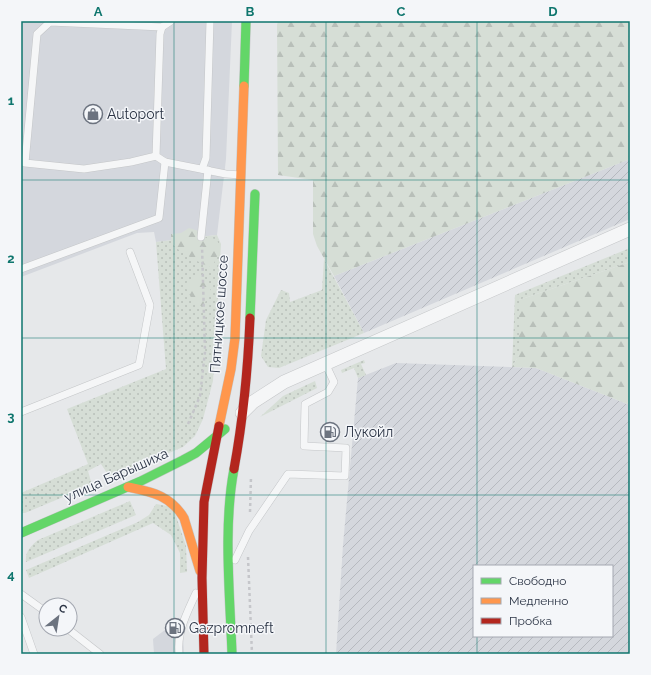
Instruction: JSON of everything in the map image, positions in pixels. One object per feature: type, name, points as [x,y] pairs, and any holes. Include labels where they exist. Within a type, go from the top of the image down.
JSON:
[{"type":"main road","name":"Пятницкое шоссе","points":[[204,654],[202,578],[204,502],[219,457],[218,435],[231,369],[235,338],[242,175],[246,21]]},
{"type":"main road","name":"Пятницкое шоссе","points":[[232,654],[228,557],[230,489],[237,452],[235,420],[246,375],[249,344],[255,184]]},
{"type":"main road","name":"улица Барышиха","points":[[21,533],[128,487],[196,453],[235,420]]},
{"type":"main road","points":[[196,453],[208,451],[219,457],[228,472],[230,489]]},
{"type":"main road","points":[[128,487],[162,495],[169,499],[181,511],[202,578]]},
{"type":"street","points":[[235,420],[253,402],[284,382],[630,229]]},
{"type":"lane","points":[[171,21],[162,27],[50,22],[37,34],[25,163],[84,168],[131,162],[156,156],[165,162],[205,170],[242,175]]},
{"type":"lane","points":[[201,237],[206,158],[210,21]]},
{"type":"lane","points":[[156,156],[162,27]]},
{"type":"lane","points":[[21,269],[159,218],[165,162]]},
{"type":"lane","points":[[21,412],[139,365],[150,305],[130,252]]},
{"type":"lane","points":[[229,579],[238,552],[249,531],[288,474],[345,476],[346,448],[304,446],[305,404],[328,392],[334,382],[325,363]]},
{"type":"lane","points":[[179,654],[178,642],[182,624],[202,578]]},
{"type":"lane","points":[[21,594],[38,606]]},
{"type":"lane","points":[[21,617],[34,654]]},
{"type":"lane","points":[[78,637],[100,654]]},
{"type":"path","points":[[188,424],[200,396],[205,352],[205,310],[201,237]]},
{"type":"shaded area","points":[[21,21],[232,21],[226,159],[217,235],[156,242],[154,232],[137,233],[21,277]]},
{"type":"shaded area","points":[[630,159],[630,219],[364,333],[334,276]]},
{"type":"shaded area","points":[[396,363],[536,368],[630,405],[630,654],[336,654],[343,545],[358,378]]},
{"type":"shaded area","name":"Gazpromneft","points":[[182,617],[184,654],[154,654],[153,639]]},
{"type":"green space","points":[[278,21],[630,21],[630,159],[334,276],[317,246],[313,234],[313,180],[278,175]]},
{"type":"green space","points":[[189,228],[199,231],[206,238],[217,239],[220,249],[212,268],[185,254],[171,243],[171,234],[181,233]]},
{"type":"green space","points":[[217,235],[221,244],[213,381],[203,419],[195,436],[183,447],[117,475],[109,476],[101,464],[88,471],[92,485],[25,513],[21,513],[21,493],[88,464],[67,409],[166,369],[156,242]]},
{"type":"green space","points":[[630,248],[630,262],[519,300],[519,355],[512,367],[515,295]]},
{"type":"green space","points":[[324,259],[364,333],[279,368],[268,367],[261,356],[266,320],[281,290],[289,293],[290,302],[322,290]]},
{"type":"green space","points":[[630,262],[630,405],[536,368],[512,367],[519,355],[519,300]]},
{"type":"green space","points":[[200,275],[206,280],[212,293],[202,306],[195,305],[186,288],[187,281]]},
{"type":"green space","points":[[364,360],[365,363],[361,364],[366,375],[358,378],[354,368],[342,373],[341,370]]},
{"type":"green space","points":[[315,381],[317,388],[260,417],[283,396]]},
{"type":"green space","points":[[130,501],[136,515],[26,562],[28,552],[38,540]]},
{"type":"green space","points":[[156,504],[173,507],[186,546],[187,572],[180,573],[180,553],[171,535],[153,523],[29,578],[26,570],[138,522],[149,515]]},
{"type":"traffic: fast","points":[[244,86],[246,21]]},
{"type":"traffic: fast","points":[[250,318],[255,194]]},
{"type":"traffic: fast","points":[[21,533],[141,481],[183,460],[196,453],[225,429]]},
{"type":"traffic: fast","points":[[232,654],[228,537],[234,469]]},
{"type":"traffic: slow","points":[[219,426],[231,369],[235,338],[244,86]]},
{"type":"traffic: slow","points":[[128,487],[160,496],[173,504],[179,510],[184,518],[200,571]]},
{"type":"traffic: jam","points":[[234,469],[245,394],[250,318]]},
{"type":"traffic: jam","points":[[204,654],[202,578],[204,502],[219,426]]},
{"type":"place","name":"Autoport","points":[[93,114]]},
{"type":"place","name":"Лукойл","points":[[330,432]]},
{"type":"place","name":"Gazpromneft","points":[[175,628]]}]
